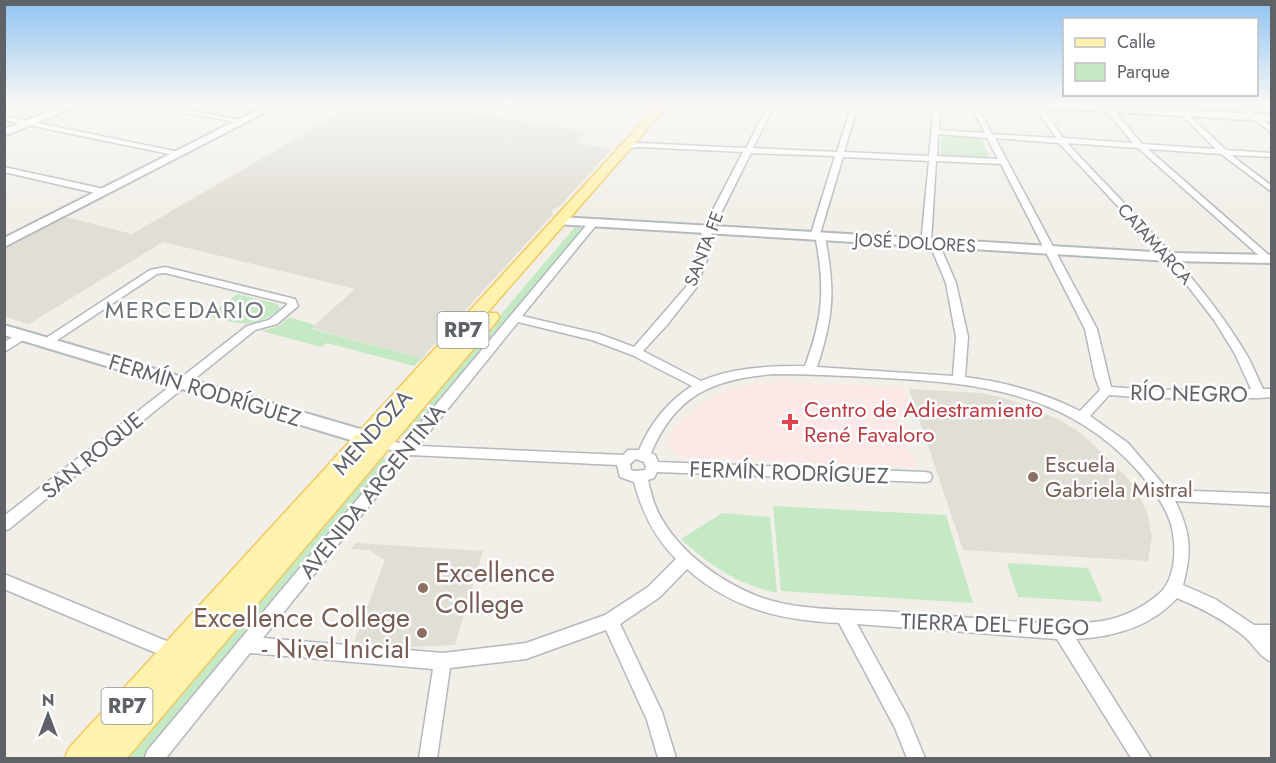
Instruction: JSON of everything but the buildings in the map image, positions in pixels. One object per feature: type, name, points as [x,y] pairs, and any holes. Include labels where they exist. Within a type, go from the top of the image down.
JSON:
[{"type":"main road","name":"MENDOZA","points":[[80,759],[184,657],[566,222],[635,140]]},
{"type":"main road","name":"MENDOZA","points":[[632,143],[636,140]]},
{"type":"main road","name":"MENDOZA","points":[[109,759],[184,657]]},
{"type":"street","points":[[111,140],[179,154]]},
{"type":"street","points":[[7,240],[206,140]]},
{"type":"street","name":"SANTA FE","points":[[636,352],[691,288],[703,256],[707,231],[753,140]]},
{"type":"street","points":[[810,370],[823,334],[829,305],[827,274],[818,237],[844,140]]},
{"type":"street","points":[[934,140],[930,244],[951,283],[962,337],[959,378]]},
{"type":"street","points":[[992,140],[1091,329],[1106,391],[1083,416]]},
{"type":"street","points":[[1041,140],[1272,155]]},
{"type":"street","points":[[1135,140],[1270,259]]},
{"type":"street","points":[[1210,140],[1222,152],[1272,190]]},
{"type":"street","name":"CATAMARCA","points":[[1061,141],[1170,257],[1218,318],[1265,393]]},
{"type":"street","points":[[632,143],[1004,162]]},
{"type":"street","points":[[4,169],[104,192]]},
{"type":"street","name":"JOSÉ DOLORES","points":[[566,222],[1051,251],[1270,259]]},
{"type":"street","name":"AVENIDA ARGENTINA","points":[[154,759],[592,224]]},
{"type":"street","name":"SAN ROQUE","points":[[4,525],[250,328],[273,322],[292,306],[291,301],[165,270],[154,272],[46,342]]},
{"type":"street","points":[[515,318],[595,337],[636,352],[701,386]]},
{"type":"street","name":"FERMÍN RODRÍGUEZ","points":[[4,330],[405,450],[415,457],[623,464]]},
{"type":"street","points":[[4,348],[24,335]]},
{"type":"street","points":[[643,454],[651,435],[668,412],[701,386],[724,378],[755,372],[810,370],[959,378],[990,383],[1038,397],[1083,416],[1124,448],[1149,473],[1165,495],[1177,521],[1183,548],[1174,589],[1209,603],[1252,633],[1272,654]]},
{"type":"street","name":"RÍO NEGRO","points":[[1106,391],[1151,394],[1265,393]]},
{"type":"street","points":[[633,454],[643,454],[650,459],[652,467],[649,474],[640,477],[630,476],[623,464],[633,454]]},
{"type":"street","name":"FERMÍN RODRÍGUEZ","points":[[652,467],[925,477]]},
{"type":"street","name":"TIERRA DEL FUEGO","points":[[640,477],[659,526],[686,559],[714,581],[746,599],[798,613],[1061,631],[1115,627],[1150,610],[1174,589]]},
{"type":"street","points":[[1165,495],[1272,500]]},
{"type":"street","points":[[246,645],[443,662],[526,651],[610,621],[654,592],[686,559]]},
{"type":"street","points":[[4,581],[184,657]]},
{"type":"street","points":[[844,616],[902,723],[916,759]]},
{"type":"street","points":[[610,621],[656,718],[667,759]]},
{"type":"street","points":[[1061,631],[1142,759]]},
{"type":"street","points":[[1252,633],[1272,633]]},
{"type":"street","points":[[428,759],[443,662]]},
{"type":"shaded area","points":[[294,140],[579,140],[576,143],[612,149],[559,207],[554,208],[551,212],[553,214],[422,358],[311,328],[355,289],[163,242],[29,324],[5,317],[5,249],[66,217],[132,234]]},
{"type":"shaded area","name":"Centro de Adiestramiento René Favaloro","points":[[760,383],[903,387],[912,416],[898,416],[909,453],[913,453],[917,467],[687,457],[675,453],[669,446],[668,438],[675,427],[706,400],[736,388]]},
{"type":"shaded area","name":"Escuela Gabriela Mistral","points":[[909,389],[981,393],[1008,399],[1058,419],[1081,433],[1125,475],[1137,492],[1147,512],[1152,536],[1148,561],[963,550]]},
{"type":"shaded area","name":"Excellence College","points":[[356,543],[483,551],[455,645],[410,647],[354,642],[385,560],[369,550],[351,549]]},
{"type":"green space","points":[[941,140],[981,140],[989,156],[985,158],[940,154]]},
{"type":"green space","points":[[575,227],[582,229],[414,434],[403,434],[402,431]]},
{"type":"green space","points":[[237,294],[278,304],[280,309],[254,323],[237,323],[208,316]]},
{"type":"green space","points":[[289,317],[315,325],[312,329],[422,358],[414,366],[327,343],[321,347],[262,331],[279,326]]},
{"type":"green space","points":[[383,457],[391,459],[392,464],[145,758],[123,758],[377,460]]},
{"type":"green space","points":[[773,506],[946,515],[973,603],[781,591]]},
{"type":"green space","points":[[722,513],[770,517],[777,593],[738,580],[703,558],[681,539]]},
{"type":"green space","points":[[1007,563],[1088,568],[1103,602],[1018,597]]},
{"type":"place","name":"Centro de Adiestramiento René Favaloro","points":[[790,422]]},
{"type":"place","name":"Escuela Gabriela Mistral","points":[[1033,477]]},
{"type":"place","name":"Excellence College","points":[[423,588]]},
{"type":"place","name":"Excellence College - Nivel Inicial","points":[[422,633]]},
{"type":"district","name":"MERCEDARIO","points":[[185,309]]}]
